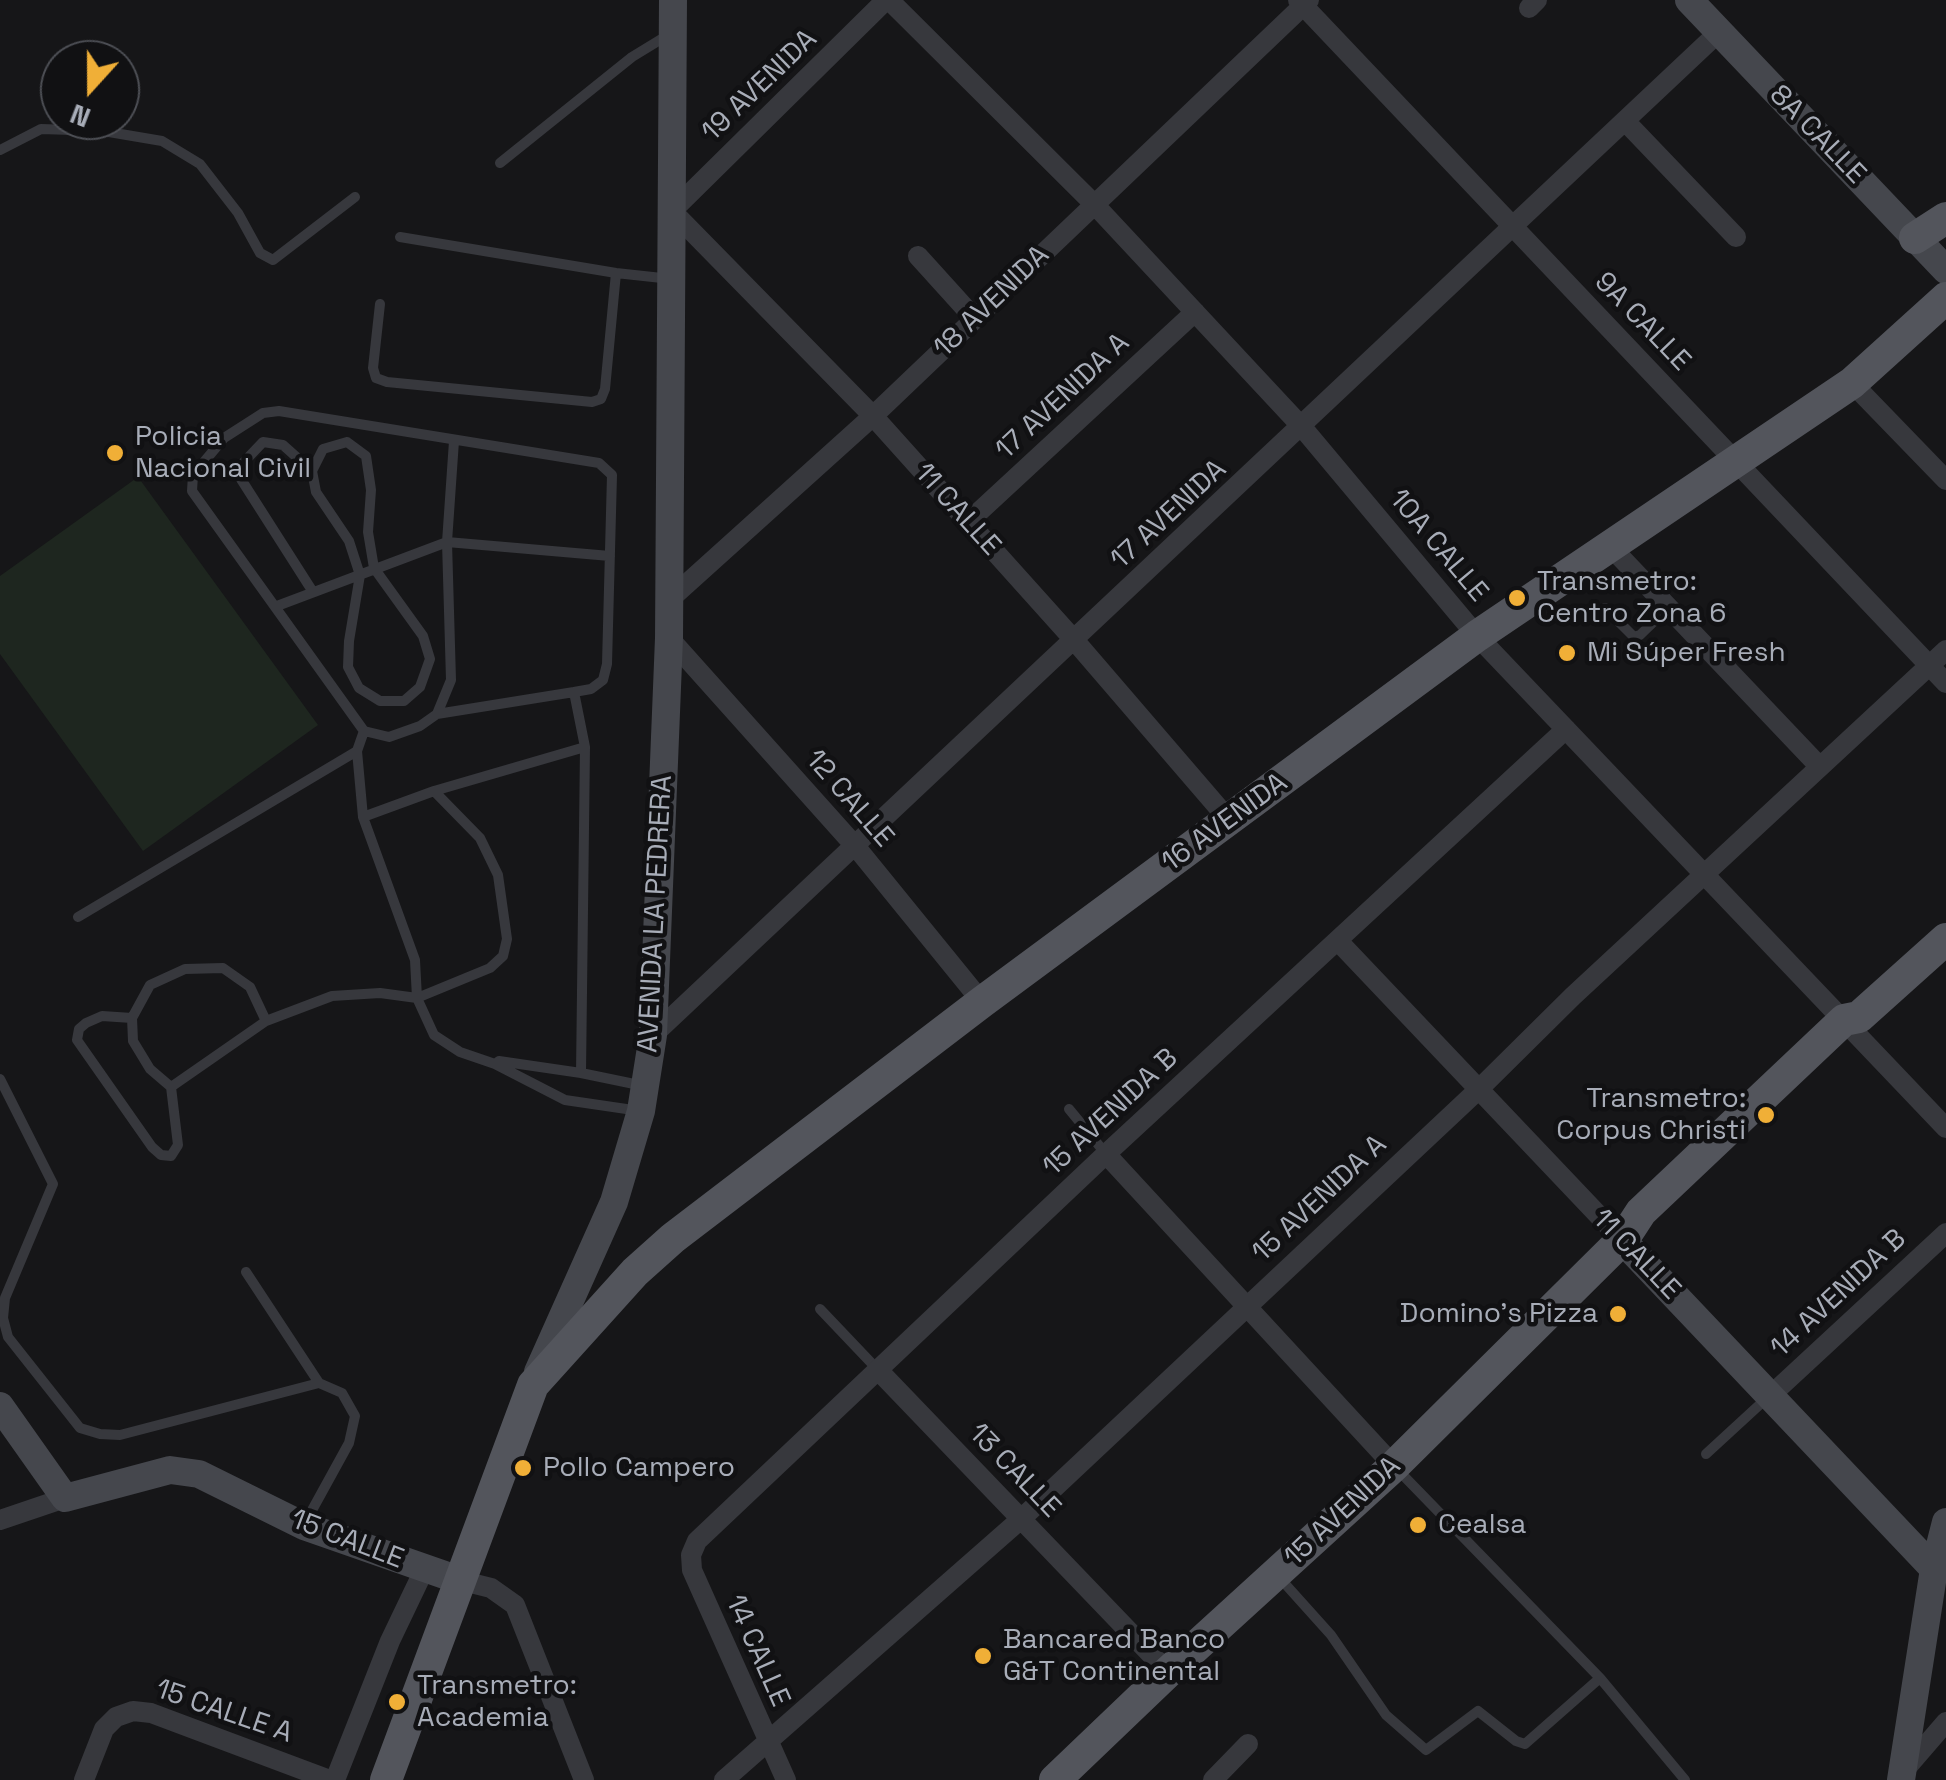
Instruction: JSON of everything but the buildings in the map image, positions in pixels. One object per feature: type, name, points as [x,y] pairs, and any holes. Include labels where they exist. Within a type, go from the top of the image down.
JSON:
[{"type":"main road","points":[[1915,238],[1946,218]]},
{"type":"main road","name":"16 AVENIDA","points":[[532,1385],[602,1306],[674,1238],[982,1002],[1477,636],[1852,383],[1946,298]]},
{"type":"main road","name":"15 AVENIDA","points":[[1055,1780],[1394,1466],[1623,1239],[1641,1212],[1946,939]]},
{"type":"main road","name":"AVENIDA LA PEDRERA","points":[[386,1780],[532,1385]]},
{"type":"street","name":"AVENIDA LA PEDRERA","points":[[532,1385],[614,1202],[643,1099],[654,1035],[670,638],[674,0]]},
{"type":"street","name":"10A CALLE","points":[[888,0],[1094,204],[1302,427],[1477,636],[1852,1023],[1946,1128]]},
{"type":"street","name":"19 AVENIDA","points":[[672,210],[888,0]]},
{"type":"street","name":"8A CALLE","points":[[1689,0],[1946,270]]},
{"type":"street","name":"18 AVENIDA","points":[[670,598],[872,416],[1303,2]]},
{"type":"street","name":"9A CALLE","points":[[1303,2],[1946,683]]},
{"type":"street","name":"17 AVENIDA","points":[[654,1035],[1719,32]]},
{"type":"street","points":[[1625,122],[1736,237]]},
{"type":"street","name":"11 CALLE","points":[[672,210],[872,416],[1075,641],[1229,820]]},
{"type":"street","points":[[918,256],[974,318]]},
{"type":"street","name":"17 AVENIDA A","points":[[968,522],[1195,312]]},
{"type":"street","points":[[1852,383],[1946,480]]},
{"type":"street","points":[[1609,545],[1820,768]]},
{"type":"street","name":"12 CALLE","points":[[670,638],[856,847],[982,1002]]},
{"type":"street","name":"15 AVENIDA A","points":[[724,1780],[1022,1519],[1573,996],[1946,650]]},
{"type":"street","name":"15 AVENIDA B","points":[[696,1541],[1106,1154],[1566,729]]},
{"type":"street","name":"11 CALLE","points":[[1338,942],[1934,1570]]},
{"type":"street","points":[[1106,1154],[1394,1466]]},
{"type":"street","name":"14 AVENIDA B","points":[[1770,1396],[1946,1233]]},
{"type":"street","name":"13 CALLE","points":[[878,1370],[1168,1672]]},
{"type":"street","points":[[0,1406],[65,1498]]},
{"type":"street","name":"15 CALLE","points":[[0,1520],[170,1470],[199,1474],[304,1526],[424,1570],[490,1588],[514,1606],[584,1780]]},
{"type":"street","points":[[1901,1777],[1934,1570],[1946,1522]]},
{"type":"street","name":"14 CALLE","points":[[696,1541],[691,1555],[692,1570],[786,1780]]},
{"type":"street","points":[[333,1780],[424,1570]]},
{"type":"street","name":"15 CALLE A","points":[[84,1780],[104,1730],[124,1712],[142,1711],[333,1780]]},
{"type":"street","points":[[1901,1777],[1946,1722]]},
{"type":"street","points":[[1218,1778],[1248,1744]]},
{"type":"lane","points":[[500,163],[632,57],[673,32]]},
{"type":"lane","points":[[0,150],[41,129],[103,130],[162,140],[200,164],[238,212],[260,252],[273,260],[355,197]]},
{"type":"lane","points":[[400,237],[616,273],[672,278]]},
{"type":"lane","points":[[380,304],[373,368],[376,378],[592,402],[601,399],[605,389],[616,273]]},
{"type":"lane","points":[[280,411],[599,463],[612,475],[610,556],[607,664],[603,680],[592,689],[437,714],[420,726],[389,737],[364,731],[192,491],[193,475],[224,438],[263,413],[280,411]]},
{"type":"lane","points":[[437,714],[451,680],[447,542],[454,441]]},
{"type":"lane","points":[[312,471],[283,445],[264,442],[242,464],[239,476],[313,592]]},
{"type":"lane","points":[[347,442],[366,456],[371,490],[368,532],[374,568],[424,636],[430,659],[420,687],[404,701],[380,701],[360,688],[348,668],[360,575],[348,541],[316,492],[312,471],[322,449],[347,442]]},
{"type":"lane","points":[[276,606],[447,542],[610,556]]},
{"type":"lane","points":[[1605,608],[1634,637],[1669,608]]},
{"type":"lane","points":[[574,692],[585,747],[582,1072]]},
{"type":"lane","points":[[364,731],[357,751],[363,817],[415,960],[417,998],[434,1035],[460,1052],[495,1064],[565,1100],[643,1099]]},
{"type":"lane","points":[[363,817],[434,790],[585,747]]},
{"type":"lane","points":[[78,917],[357,751]]},
{"type":"lane","points":[[171,1087],[266,1022],[332,996],[380,993],[417,998],[490,968],[504,956],[507,939],[498,875],[480,838],[434,790]]},
{"type":"lane","points":[[132,1018],[102,1016],[86,1022],[77,1040],[152,1147],[161,1155],[172,1156],[178,1145],[171,1087],[150,1069],[133,1041],[132,1018],[150,985],[184,969],[223,968],[250,987],[266,1022]]},
{"type":"lane","points":[[495,1064],[499,1061],[582,1072],[643,1099]]},
{"type":"lane","points":[[0,1079],[53,1184],[6,1298],[3,1318],[8,1337],[80,1428],[120,1435],[320,1383]]},
{"type":"lane","points":[[1069,1109],[1106,1154]]},
{"type":"lane","points":[[246,1272],[320,1383],[342,1393],[355,1416],[348,1443],[304,1526]]},
{"type":"lane","name":"13 CALLE","points":[[820,1308],[878,1370]]},
{"type":"lane","points":[[1706,1454],[1770,1396]]},
{"type":"lane","points":[[1394,1466],[1600,1678],[1685,1780]]},
{"type":"lane","points":[[1276,1574],[1330,1635],[1386,1716],[1426,1750],[1478,1711],[1525,1744],[1600,1678]]},
{"type":"shaded area","points":[[138,477],[318,725],[143,851],[0,654],[0,576]]},
{"type":"place","name":"Policia Nacional Civil","points":[[115,453]]},
{"type":"place","name":"Transmetro: Centro Zona 6","points":[[1517,598]]},
{"type":"place","name":"Mi Súper Fresh","points":[[1567,653]]},
{"type":"place","name":"Transmetro: Corpus Christi","points":[[1766,1115]]},
{"type":"place","name":"Domino's Pizza","points":[[1618,1314]]},
{"type":"place","name":"Pollo Campero","points":[[523,1468]]},
{"type":"place","name":"Cealsa","points":[[1418,1525]]},
{"type":"place","name":"Bancared Banco G&T Continental","points":[[983,1656]]},
{"type":"place","name":"Transmetro: Academia","points":[[397,1702]]}]
